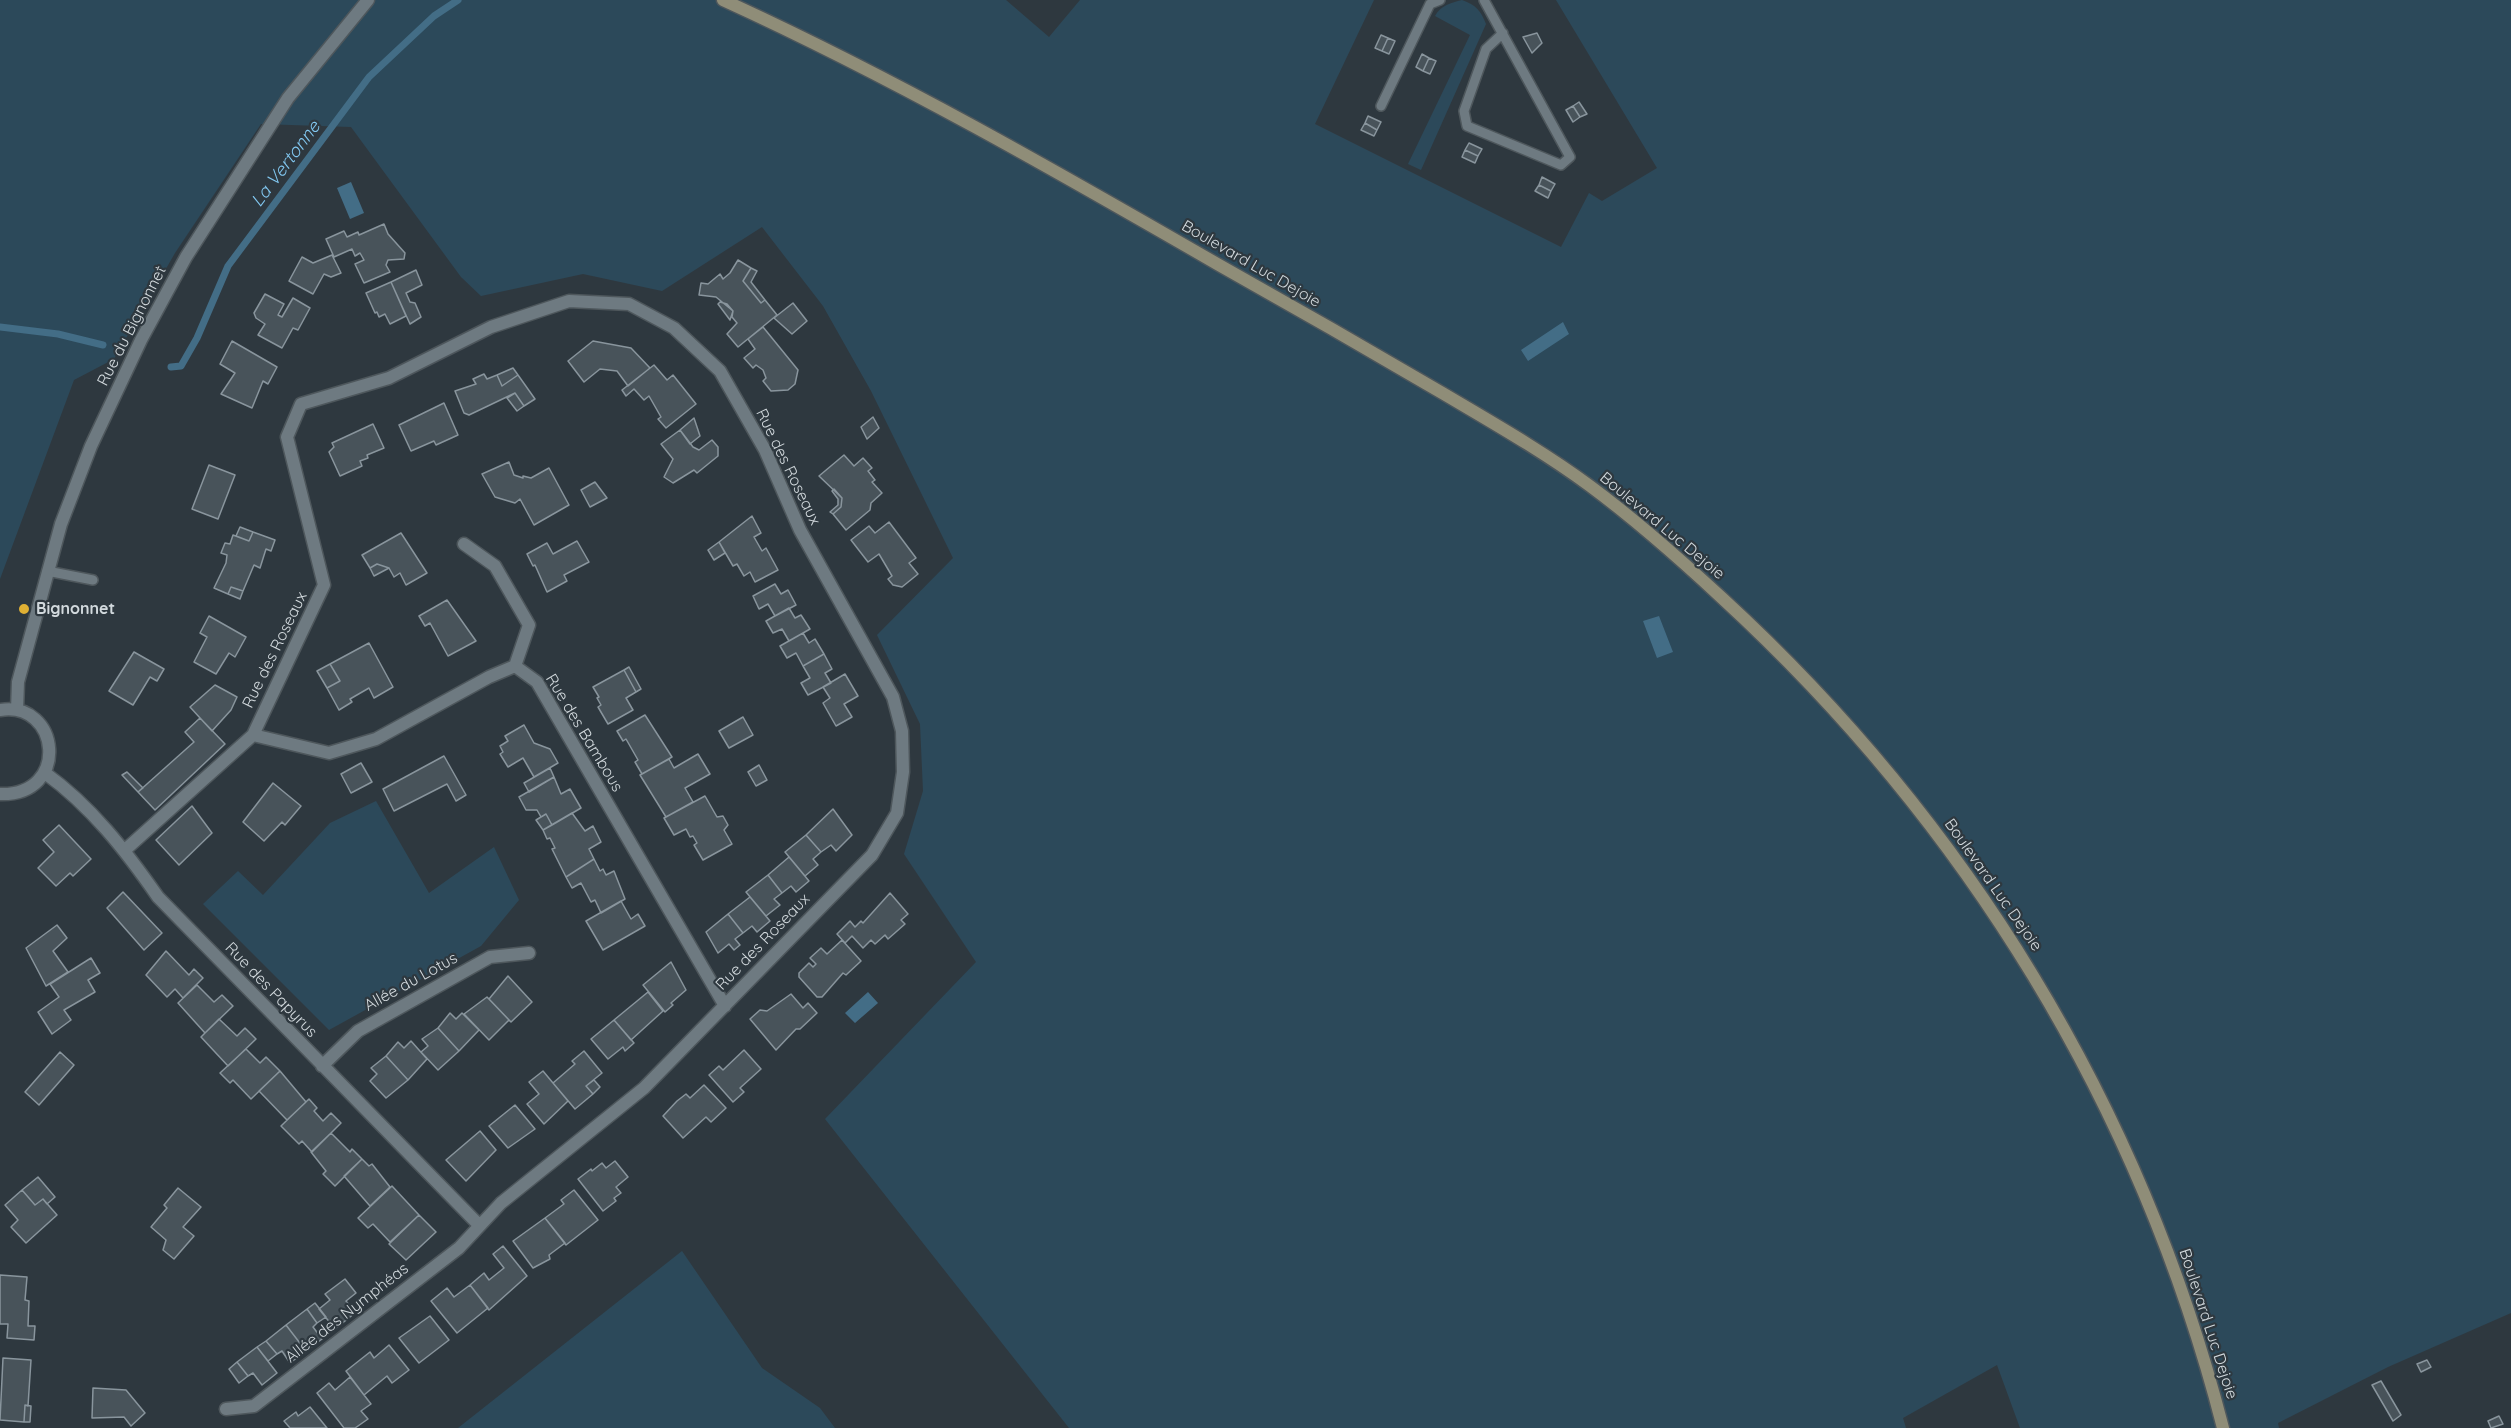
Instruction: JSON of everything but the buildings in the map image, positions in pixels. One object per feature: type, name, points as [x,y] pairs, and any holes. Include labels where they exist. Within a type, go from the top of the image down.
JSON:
[{"type":"main road","name":"Boulevard Luc Dejoie","points":[[723,0],[818,44],[934,103],[1484,418],[1589,485],[1680,560],[1772,643],[1920,808],[2019,949],[2077,1051],[2131,1162],[2169,1254],[2198,1337],[2223,1428]]},
{"type":"street","name":"Rue du Bignonnet","points":[[17,710],[18,682],[61,524],[90,446],[141,340],[186,257],[288,98],[369,0]]},
{"type":"street","name":"Rue des Roseaux","points":[[125,850],[253,735],[324,585],[287,437],[301,404],[389,378],[491,327],[569,301],[629,304],[674,328],[720,371],[759,440],[800,530],[893,697],[902,730],[903,772],[897,813],[872,855],[644,1088],[501,1203],[479,1226]]},
{"type":"street","points":[[253,735],[329,753],[376,739],[489,677],[515,666],[529,625],[495,566],[464,544]]},
{"type":"street","name":"Rue des Bambous","points":[[515,666],[537,682],[725,1006]]},
{"type":"street","points":[[0,710],[17,710],[29,715],[46,735],[50,754],[45,773],[37,783],[25,791],[0,794]]},
{"type":"street","name":"Rue des Papyrus","points":[[45,773],[65,788],[125,850],[158,897],[479,1226]]},
{"type":"street","name":"Allée du Lotus","points":[[322,1066],[358,1031],[490,957],[529,952]]},
{"type":"street","name":"Allée des Nymphéas","points":[[226,1409],[254,1406],[459,1248],[479,1226]]},
{"type":"lane","points":[[1381,106],[1430,4],[1440,0]]},
{"type":"lane","points":[[1484,0],[1503,33],[1570,157],[1561,165],[1467,126],[1464,111],[1486,49],[1503,33]]},
{"type":"lane","points":[[47,571],[93,580]]},
{"type":"shaded area","points":[[0,0],[1006,0],[1049,37],[1080,0],[1374,0],[1315,124],[1561,247],[1589,193],[1602,201],[1657,168],[1556,0],[2511,0],[2511,1313],[2388,1367],[2278,1423],[2279,1428],[2020,1428],[1997,1365],[1903,1418],[1906,1428],[1069,1428],[825,1119],[976,962],[904,854],[923,791],[920,724],[877,635],[953,558],[871,391],[823,306],[762,227],[662,291],[583,274],[481,296],[461,277],[351,127],[261,124],[175,253],[114,359],[74,380],[0,579]]},
{"type":"shaded area","points":[[1462,0],[1477,9],[1486,24],[1421,170],[1408,164],[1470,35],[1435,16],[1443,7]]},
{"type":"shaded area","points":[[351,182],[364,213],[350,219],[337,188]]},
{"type":"shaded area","points":[[1563,322],[1569,334],[1528,361],[1521,350]]},
{"type":"shaded area","points":[[1659,616],[1673,652],[1657,658],[1643,621]]},
{"type":"shaded area","points":[[376,801],[429,893],[494,847],[519,900],[481,946],[329,1030],[203,904],[238,871],[263,895],[330,823]]},
{"type":"shaded area","points":[[868,992],[878,1003],[855,1023],[845,1013]]},
{"type":"shaded area","points":[[682,1251],[762,1368],[820,1408],[835,1428],[458,1428]]},
{"type":"waterway","name":"La Vertonne","points":[[171,367],[181,366],[197,338],[228,266],[369,77],[434,16],[458,0]]},
{"type":"waterway","name":"La Vertonne","points":[[0,327],[58,334],[103,345]]},
{"type":"place","name":"Bignonnet","points":[[24,609]]}]
